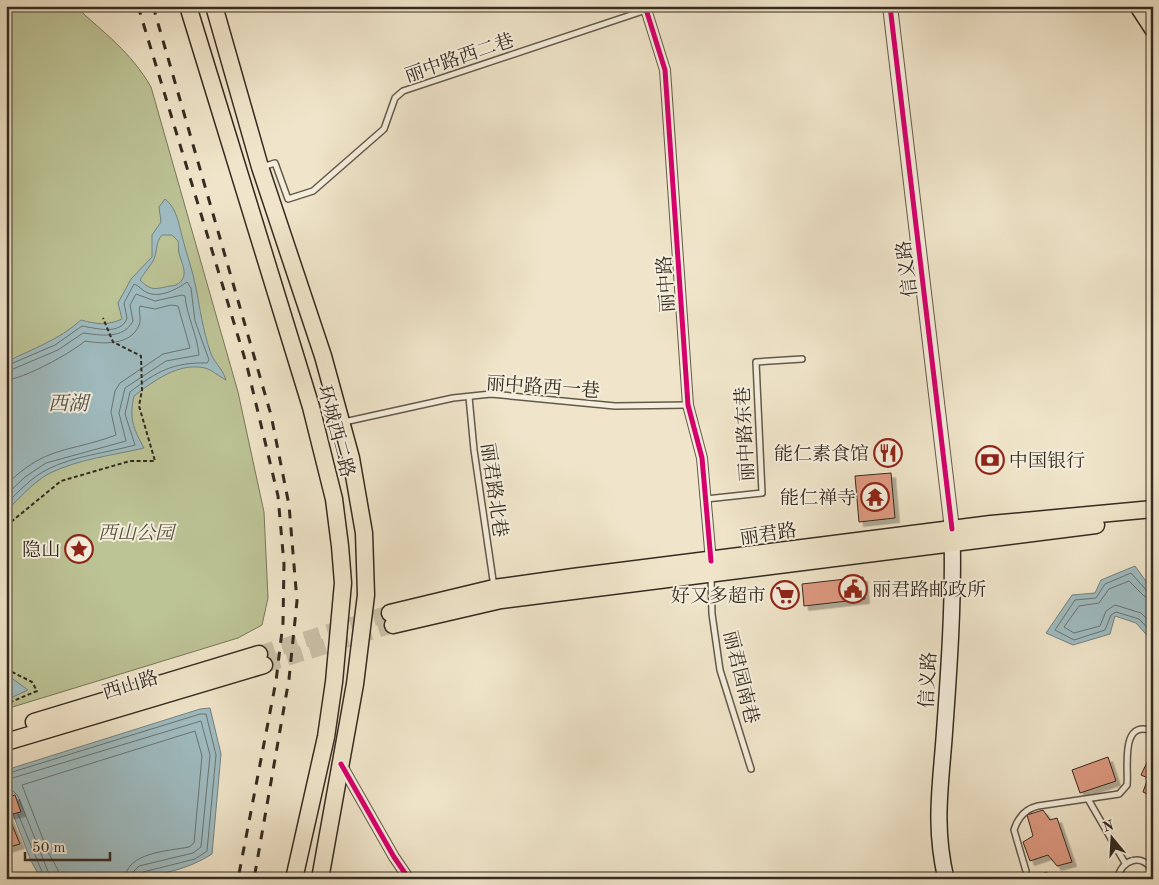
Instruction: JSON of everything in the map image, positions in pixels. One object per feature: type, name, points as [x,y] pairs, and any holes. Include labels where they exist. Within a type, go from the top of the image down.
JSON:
[{"type":"main road","name":"环城西二路","points":[[188,6],[310,407],[334,498],[340,546],[343,583],[334,682],[326,737],[294,879]]},
{"type":"main road","name":"环城西二路","points":[[214,6],[260,167],[323,356],[340,424],[351,458],[364,533],[366,595],[355,684],[320,879]]},
{"type":"main road","points":[[1141,8],[1153,29]]},
{"type":"main road","name":"丽君路","points":[[711,568],[616,585],[501,600],[392,619],[494,588],[711,568],[1153,508]]},
{"type":"main road","name":"丽君路","points":[[952,536],[1153,519]]},
{"type":"main road","name":"信义路","points":[[946,879],[938,843],[938,800],[953,580],[952,536]]},
{"type":"main road","name":"西山路","points":[[6,731],[262,659],[6,742]]},
{"type":"street","name":"信义路","points":[[890,6],[952,536]]},
{"type":"street","name":"丽中路","points":[[645,8],[665,70],[688,405],[702,458],[711,568]]},
{"type":"street","points":[[341,764],[394,857],[409,879]]},
{"type":"lane","name":"丽中路西二巷","points":[[260,167],[275,163],[288,199],[313,191],[384,129],[395,98],[403,91],[645,8]]},
{"type":"lane","name":"丽中路东巷","points":[[706,499],[762,493],[756,362],[802,359]]},
{"type":"lane","name":"丽中路西一巷","points":[[340,424],[468,396],[491,394],[615,406],[688,405]]},
{"type":"lane","name":"丽君路北巷","points":[[468,396],[494,588]]},
{"type":"lane","name":"丽君园南巷","points":[[711,568],[712,614],[720,670],[751,769]]},
{"type":"lane","points":[[1026,871],[1014,830],[1022,814],[1029,808],[1038,806],[1116,796],[1122,792],[1128,782],[1128,741],[1138,731],[1153,730]]},
{"type":"lane","points":[[1088,799],[1125,863]]},
{"type":"lane","points":[[1118,879],[1118,873],[1125,863],[1136,860],[1142,861],[1153,872]]},
{"type":"path","points":[[6,526],[61,481],[130,461],[155,461],[139,406],[142,390],[141,356],[113,342],[103,318]]},
{"type":"path","points":[[6,669],[32,682],[37,691],[6,704]]},
{"type":"green space","name":"西山公园","points":[[6,6],[75,6],[126,53],[151,87],[238,392],[264,512],[268,598],[262,625],[238,638],[6,709]]},
{"type":"water","name":"西湖","points":[[165,199],[177,217],[211,355],[226,380],[208,369],[195,367],[176,370],[158,379],[134,396],[133,423],[144,448],[85,461],[50,473],[32,486],[6,511],[6,362],[54,339],[81,320],[102,324],[122,319],[118,303],[131,279],[152,257],[152,235],[161,222],[159,207]],"holes":[[[162,235],[172,235],[178,241],[184,270],[183,278],[181,282],[175,285],[151,288],[140,280],[154,259],[157,243]]]},
{"type":"water","points":[[1135,566],[1153,591],[1153,642],[1136,623],[1115,616],[1110,634],[1073,645],[1046,633],[1072,595],[1095,593],[1101,580]]},
{"type":"water","points":[[6,674],[28,690],[6,700]]},
{"type":"water","points":[[210,708],[221,754],[212,854],[193,864],[151,876],[107,879],[41,879],[31,861],[6,796],[6,770],[200,709]]},
{"type":"building","name":"能仁禅寺","points":[[891,473],[895,518],[859,522],[855,476]]},
{"type":"building","points":[[863,577],[865,599],[804,606],[802,584]]},
{"type":"building","points":[[1150,756],[1153,757],[1153,797],[1143,792],[1148,778],[1141,775]]},
{"type":"building","points":[[1108,757],[1116,781],[1080,793],[1072,770]]},
{"type":"building","points":[[15,795],[21,812],[8,815],[20,844],[6,848],[6,798]]},
{"type":"building","points":[[1043,810],[1050,820],[1057,818],[1072,862],[1057,866],[1048,855],[1030,861],[1023,842],[1033,836],[1027,815]]},
{"type":"building","points":[[1047,872],[1048,879],[1025,879]]},
{"type":"tunnel","points":[[259,654],[390,613]]},
{"type":"tunnel","points":[[264,665],[393,625]]},
{"type":"railway","points":[[138,6],[247,366],[278,496],[284,564],[283,623],[276,681],[238,879]]},
{"type":"railway","points":[[153,6],[271,415],[289,505],[297,601],[289,679],[254,879]]},
{"type":"cycle path","points":[[645,6],[665,70],[688,405],[702,458],[711,561]]},
{"type":"cycle path","points":[[890,6],[952,529]]},
{"type":"cycle path","points":[[341,764],[394,857],[409,879]]},
{"type":"place","name":"能仁素食馆","points":[[888,453]]},
{"type":"place","name":"中国银行","points":[[990,460]]},
{"type":"place","name":"能仁禅寺","points":[[875,497]]},
{"type":"place","name":"隐山","points":[[79,549]]},
{"type":"place","name":"丽君路邮政所","points":[[853,589]]},
{"type":"place","name":"好又多超市","points":[[785,595]]}]
